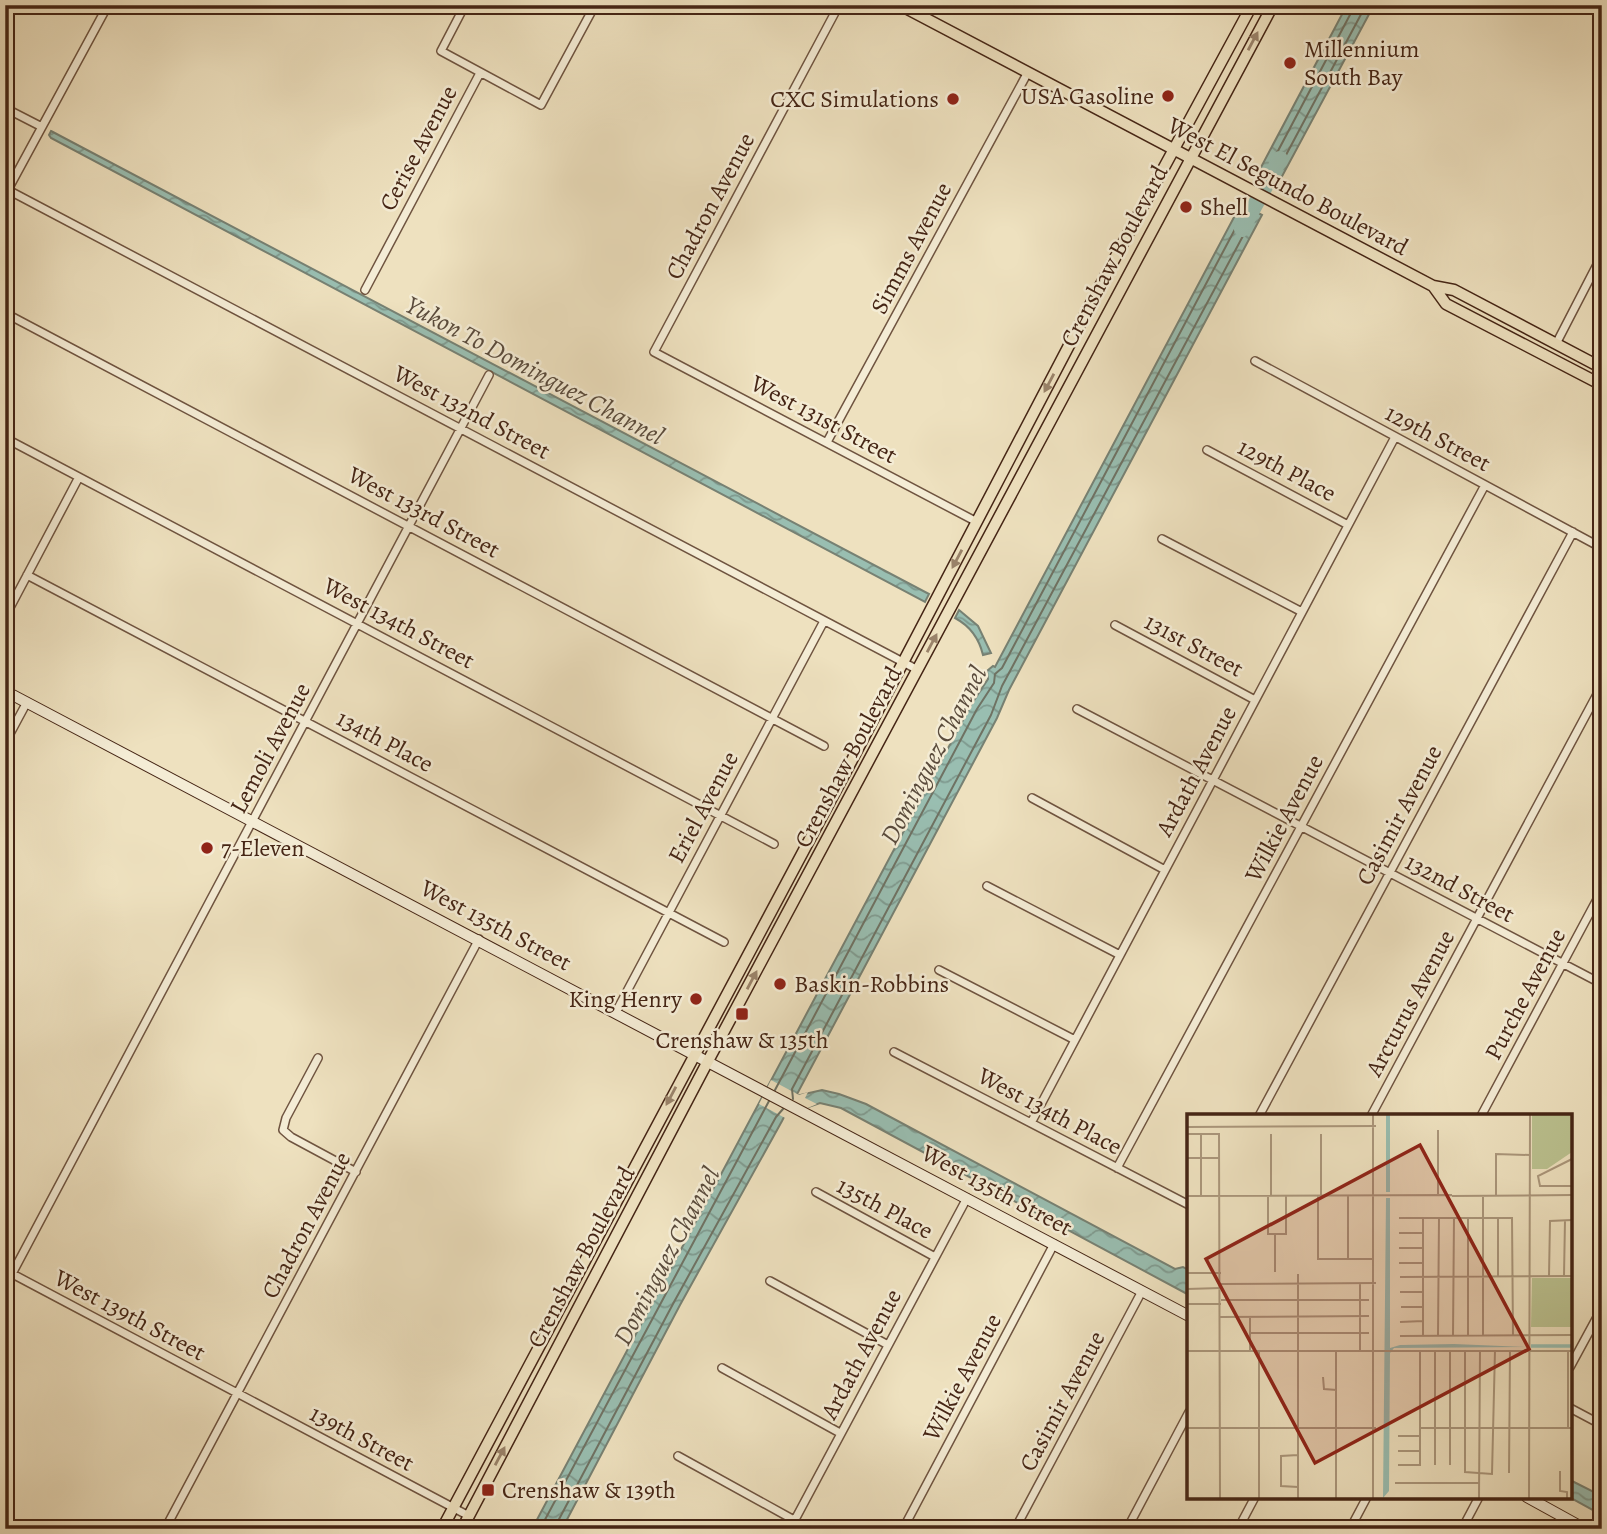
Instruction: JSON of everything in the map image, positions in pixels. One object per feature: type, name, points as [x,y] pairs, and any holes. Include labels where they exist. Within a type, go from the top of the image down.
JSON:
[{"type":"main road","name":"West El Segundo Boulevard","points":[[900,5],[1433,286],[1446,304],[1602,385]]},
{"type":"main road","name":"Crenshaw Boulevard","points":[[442,1529],[1109,269],[1252,5]]},
{"type":"main road","name":"Crenshaw Boulevard","points":[[462,1529],[708,1061],[1273,5]]},
{"type":"main road","points":[[1433,286],[1545,345],[1556,344],[1602,368]]},
{"type":"main road","points":[[976,522],[991,530]]},
{"type":"main road","points":[[633,1169],[648,1177]]},
{"type":"main road","points":[[543,1340],[557,1348]]},
{"type":"street","points":[[7,193],[108,5]]},
{"type":"street","name":"Cerise Avenue","points":[[365,290],[480,72],[440,51],[465,5]]},
{"type":"street","points":[[480,72],[541,105],[595,5]]},
{"type":"street","name":"Chadron Avenue","points":[[654,352],[839,5]]},
{"type":"street","name":"Simms Avenue","points":[[827,442],[1028,72]]},
{"type":"street","points":[[5,108],[42,127]]},
{"type":"street","name":"West 132nd Street","points":[[7,193],[461,428],[918,670]]},
{"type":"street","points":[[1556,344],[1602,255]]},
{"type":"street","name":"West 133rd Street","points":[[5,313],[824,746]]},
{"type":"street","name":"West 131st Street","points":[[654,352],[976,522]]},
{"type":"street","name":"129th Street","points":[[1255,361],[1602,548]]},
{"type":"street","name":"Lemoli Avenue","points":[[5,1287],[9,1272],[307,722],[489,375]]},
{"type":"street","name":"Ardath Avenue","points":[[1031,1123],[1395,436]]},
{"type":"street","name":"West 134th Street","points":[[5,438],[774,844]]},
{"type":"street","name":"129th Place","points":[[1207,450],[1348,524]]},
{"type":"street","points":[[5,617],[79,477]]},
{"type":"street","name":"Wilkie Avenue","points":[[1117,1168],[1485,485]]},
{"type":"street","name":"Casimir Avenue","points":[[1260,1114],[1573,533]]},
{"type":"street","points":[[1162,539],[1302,612]]},
{"type":"street","name":"134th Place","points":[[27,575],[724,942]]},
{"type":"street","name":"Eriel Avenue","points":[[616,1012],[824,621]]},
{"type":"street","name":"131st Street","points":[[1115,625],[1255,699]]},
{"type":"street","name":"Arcturus Avenue","points":[[1372,1114],[1602,685]]},
{"type":"street","name":"West 135th Street","points":[[5,691],[1187,1315]]},
{"type":"street","points":[[5,743],[27,702]]},
{"type":"street","name":"132nd Street","points":[[1077,709],[1602,984]]},
{"type":"street","points":[[1032,798],[1165,870]]},
{"type":"street","points":[[987,886],[1120,955]]},
{"type":"street","name":"Purche Avenue","points":[[1482,1114],[1602,890]]},
{"type":"street","name":"Chadron Avenue","points":[[165,1529],[478,940]]},
{"type":"street","points":[[939,970],[1075,1040]]},
{"type":"street","name":"West 134th Place","points":[[894,1052],[1187,1204]]},
{"type":"street","points":[[318,1058],[286,1118],[283,1130],[291,1138],[356,1172]]},
{"type":"street","name":"135th Place","points":[[816,1192],[935,1257]]},
{"type":"street","name":"Ardath Avenue","points":[[790,1529],[967,1198]]},
{"type":"street","name":"Wilkie Avenue","points":[[903,1529],[1054,1244]]},
{"type":"street","name":"West 139th Street","points":[[9,1272],[238,1393]]},
{"type":"street","points":[[770,1281],[888,1345]]},
{"type":"street","name":"Casimir Avenue","points":[[1015,1529],[1142,1291]]},
{"type":"street","points":[[1572,1363],[1602,1308]]},
{"type":"street","points":[[722,1368],[840,1433]]},
{"type":"street","name":"139th Street","points":[[238,1393],[468,1516]]},
{"type":"street","points":[[1572,1409],[1602,1425]]},
{"type":"street","points":[[1126,1529],[1187,1416]]},
{"type":"street","points":[[678,1456],[794,1521]]},
{"type":"street","points":[[1238,1529],[1254,1499]]},
{"type":"street","points":[[1350,1529],[1366,1499]]},
{"type":"street","points":[[1462,1529],[1478,1499]]},
{"type":"street","points":[[1531,1499],[1585,1529]]},
{"type":"water","points":[[1347,5],[1374,5],[1279,182],[1259,171]]},
{"type":"water","points":[[51,131],[929,594],[925,602],[51,138]]},
{"type":"water","points":[[1241,204],[1262,215],[796,1096],[822,1090],[866,1104],[1175,1269],[1187,1269],[1187,1294],[841,1108],[820,1103],[785,1115],[680,1305],[562,1529],[532,1529],[971,705],[988,679],[987,671],[995,667]]},
{"type":"water","points":[[959,610],[978,626],[991,653],[983,655],[973,633],[955,618]]},
{"type":"water","points":[[1572,1481],[1602,1496],[1602,1506],[1598,1513],[1572,1499]]},
{"type":"pier","points":[[771,1080],[799,1095],[808,1092],[805,1098],[817,1104],[787,1119],[759,1104]]},
{"type":"waterway","name":"Dominguez Channel","points":[[1242,229],[1280,159]]},
{"type":"place","name":"Millennium South Bay","points":[[1290,63]]},
{"type":"place","name":"USA Gasoline","points":[[1168,96]]},
{"type":"place","name":"CXC Simulations","points":[[953,99]]},
{"type":"place","name":"Shell","points":[[1186,207]]},
{"type":"place","name":"7-Eleven","points":[[207,848]]},
{"type":"place","name":"Baskin-Robbins","points":[[780,984]]},
{"type":"place","name":"King Henry","points":[[696,999]]},
{"type":"place","name":"Crenshaw & 135th","points":[[742,1014]]},
{"type":"place","name":"Crenshaw & 139th","points":[[488,1490]]},
{"type":"water label","name":"Yukon To Dominguez Channel","points":[[535,370]]}]
